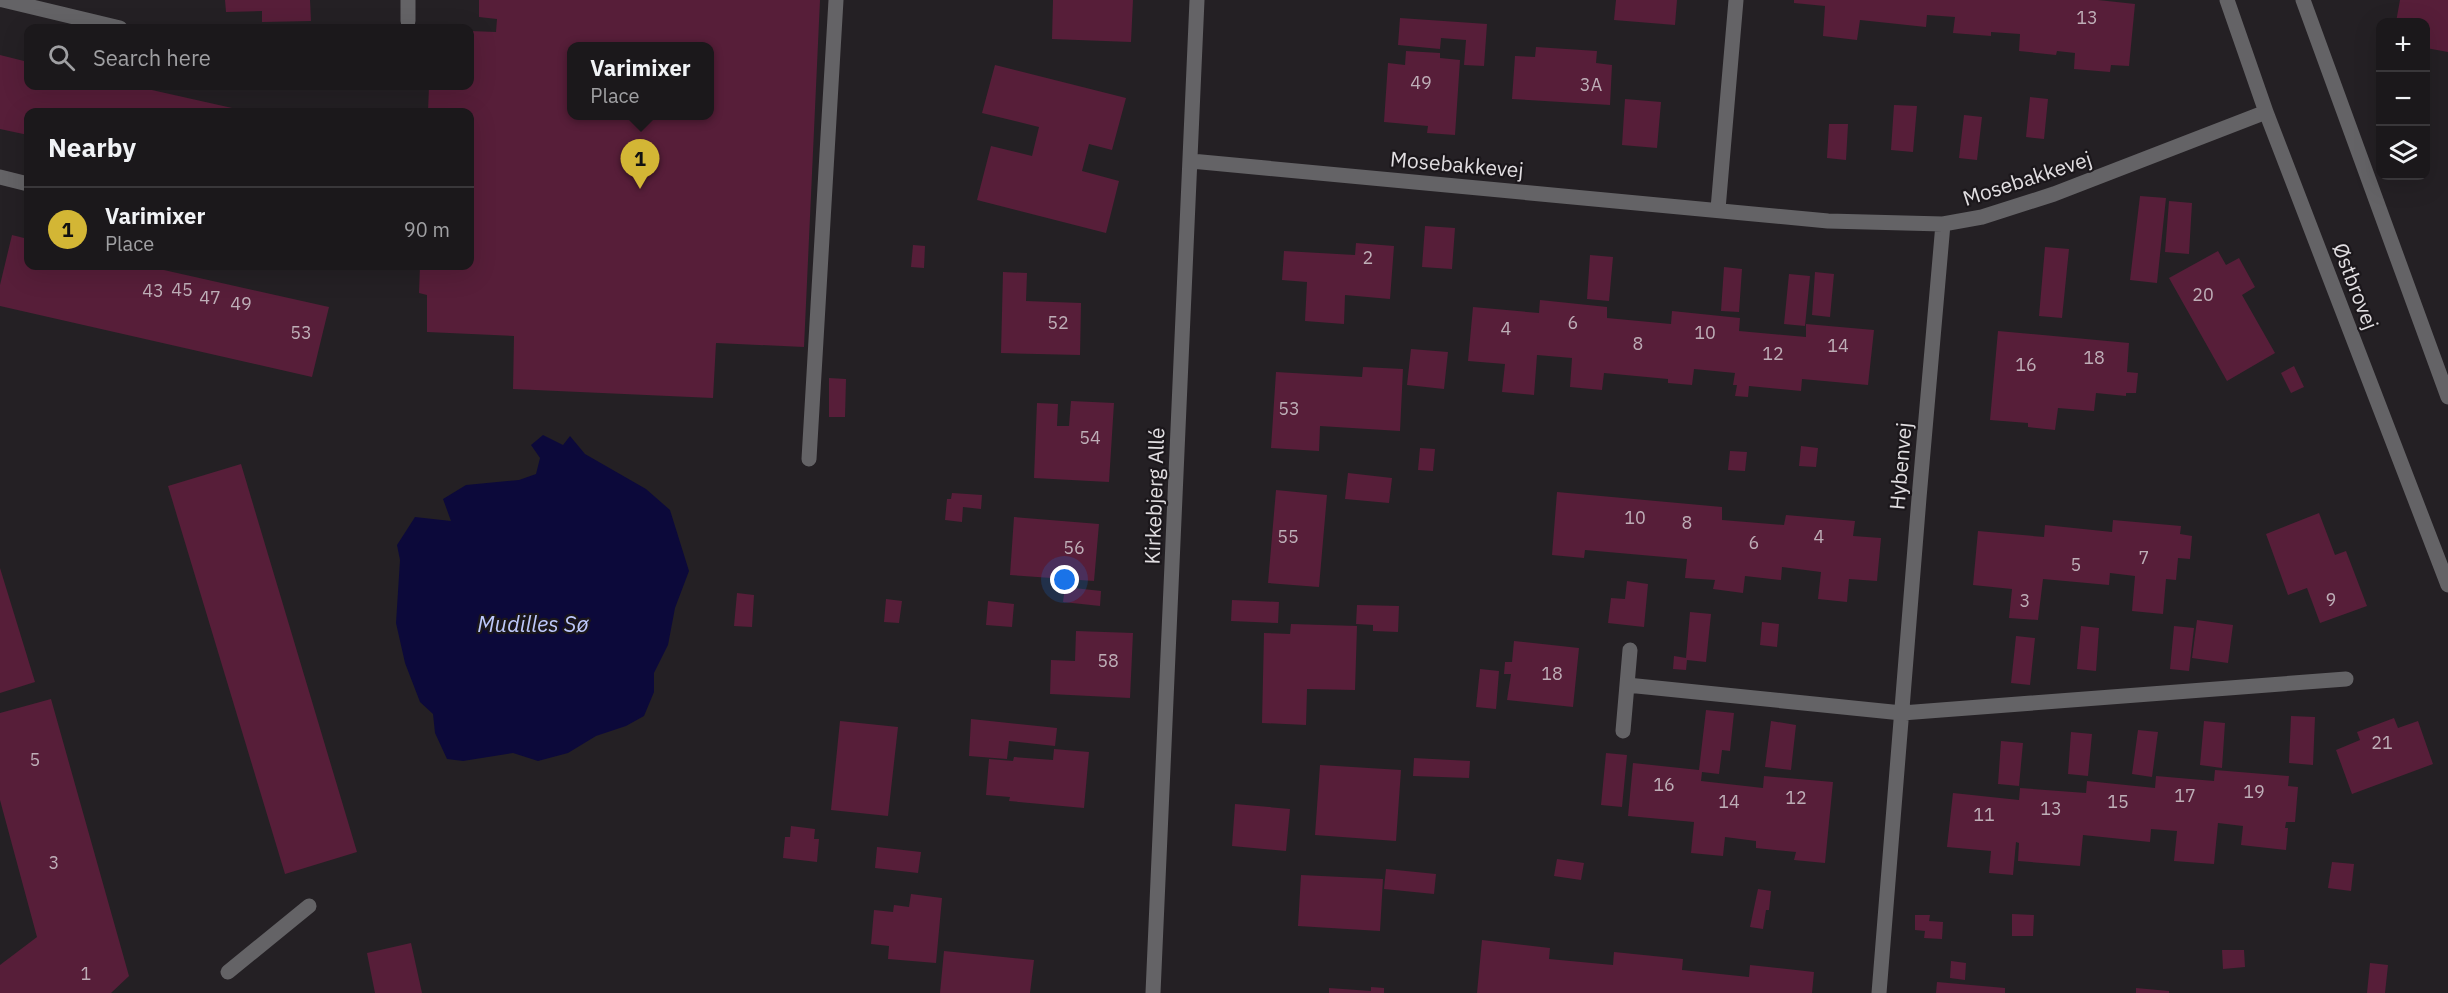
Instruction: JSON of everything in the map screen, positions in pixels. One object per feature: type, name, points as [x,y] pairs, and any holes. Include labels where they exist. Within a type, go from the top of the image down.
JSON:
[{"type":"street","points":[[3,0],[103,24]]},
{"type":"street","points":[[408,0],[408,21]]},
{"type":"street","points":[[809,459],[836,0]]},
{"type":"street","name":"Kirkebjerg Allé","points":[[1153,993],[1197,0]]},
{"type":"street","points":[[1718,209],[1736,0]]},
{"type":"street","name":"Østbrovej","points":[[2227,0],[2266,112],[2448,585]]},
{"type":"street","points":[[2302,0],[2448,397]]},
{"type":"street","name":"Mosebakkevej","points":[[1191,161],[1828,221],[1943,224],[1982,217],[2054,194],[2266,112]]},
{"type":"street","points":[[0,177],[24,183]]},
{"type":"street","name":"Hybenvej","points":[[1880,993],[1943,224]]},
{"type":"street","points":[[1623,731],[1630,650]]},
{"type":"street","points":[[1627,685],[1902,713],[2346,680]]},
{"type":"street","points":[[228,972],[309,906]]},
{"type":"water","name":"Mudilles Sø","points":[[543,435],[563,445],[570,436],[585,454],[646,489],[670,510],[689,571],[675,608],[668,645],[654,673],[654,692],[644,716],[626,726],[596,736],[568,753],[538,761],[513,753],[463,761],[447,759],[435,733],[433,714],[420,702],[405,663],[396,623],[400,560],[397,545],[415,517],[451,521],[443,499],[466,485],[519,480],[536,474],[540,458],[531,445]]},
{"type":"building","points":[[225,0],[310,0],[311,21],[262,22],[262,11],[226,12]]},
{"type":"building","points":[[479,0],[820,0],[804,347],[716,343],[713,398],[513,389],[514,336],[427,332],[427,295],[419,293],[420,270],[474,270],[474,108],[428,108],[429,90],[474,90],[474,31],[496,32],[497,19],[479,17]]},
{"type":"building","points":[[1053,0],[1133,0],[1131,42],[1052,39]]},
{"type":"building","points":[[1616,0],[1677,0],[1675,25],[1614,20]]},
{"type":"building","points":[[1794,0],[2098,0],[2135,4],[2129,66],[2111,65],[2110,72],[2074,69],[2075,53],[2057,51],[2056,55],[2019,51],[2020,34],[1991,32],[1991,36],[1953,33],[1955,17],[1927,15],[1926,27],[1860,20],[1857,40],[1823,36],[1825,6],[1794,3]]},
{"type":"building","points":[[2400,0],[2448,0],[2448,52],[2430,49],[2430,18],[2397,18]]},
{"type":"building","points":[[1400,18],[1487,24],[1484,66],[1464,65],[1466,40],[1441,38],[1440,49],[1398,45]]},
{"type":"building","points":[[1536,47],[1597,51],[1596,63],[1612,65],[1610,105],[1512,99],[1515,56],[1535,57]]},
{"type":"building","points":[[1406,51],[1440,53],[1440,58],[1460,60],[1455,135],[1427,133],[1428,126],[1384,122],[1388,63],[1405,65]]},
{"type":"building","points":[[0,55],[24,61],[24,90],[152,90],[232,108],[24,108],[24,134],[0,129]]},
{"type":"building","points":[[995,65],[1126,98],[1112,150],[1089,144],[1082,171],[1119,181],[1106,233],[977,200],[991,146],[1032,156],[1039,127],[982,113]]},
{"type":"building","points":[[2030,97],[2048,99],[2044,139],[2026,137]]},
{"type":"building","points":[[1625,99],[1661,102],[1657,148],[1622,145]]},
{"type":"building","points":[[1894,105],[1917,106],[1913,152],[1891,150]]},
{"type":"building","points":[[1964,115],[1982,117],[1977,160],[1959,158]]},
{"type":"building","points":[[1829,124],[1848,124],[1846,160],[1827,158]]},
{"type":"building","points":[[2140,196],[2166,198],[2157,283],[2130,280]]},
{"type":"building","points":[[2169,201],[2192,203],[2189,254],[2165,252]]},
{"type":"building","points":[[1425,226],[1455,228],[1452,269],[1422,267]]},
{"type":"building","points":[[12,235],[24,238],[24,270],[164,270],[329,307],[312,377],[0,306],[0,285]]},
{"type":"building","points":[[1356,243],[1394,246],[1390,299],[1345,295],[1344,324],[1305,321],[1307,282],[1282,280],[1284,251],[1355,255]]},
{"type":"building","points":[[913,245],[925,246],[924,268],[911,267]]},
{"type":"building","points":[[2045,247],[2069,249],[2062,318],[2039,316]]},
{"type":"building","points":[[2218,251],[2226,265],[2239,258],[2255,287],[2242,295],[2275,353],[2227,381],[2169,278]]},
{"type":"building","points":[[1590,255],[1613,257],[1609,301],[1587,299]]},
{"type":"building","points":[[1724,267],[1742,269],[1739,312],[1721,311]]},
{"type":"building","points":[[1003,272],[1027,273],[1026,301],[1081,303],[1080,355],[1001,353]]},
{"type":"building","points":[[1815,272],[1834,274],[1830,317],[1812,315]]},
{"type":"building","points":[[1789,274],[1810,276],[1805,326],[1784,324]]},
{"type":"building","points":[[1540,300],[1607,307],[1607,318],[1671,324],[1672,311],[1740,318],[1739,331],[1806,337],[1806,324],[1874,330],[1868,385],[1802,379],[1801,391],[1749,386],[1748,397],[1735,396],[1737,385],[1733,385],[1735,373],[1694,369],[1692,385],[1668,383],[1668,379],[1604,373],[1602,390],[1570,387],[1572,358],[1537,355],[1534,395],[1502,392],[1505,364],[1468,361],[1473,307],[1539,313]]},
{"type":"building","points":[[1998,331],[2129,343],[2127,372],[2138,373],[2136,393],[2126,393],[2126,396],[2096,393],[2094,411],[2058,408],[2055,430],[2028,427],[2028,423],[1990,420]]},
{"type":"building","points":[[1411,349],[1448,352],[1444,389],[1407,385]]},
{"type":"building","points":[[2294,366],[2304,387],[2291,393],[2281,373]]},
{"type":"building","points":[[1363,367],[1403,369],[1400,431],[1320,426],[1319,451],[1271,448],[1276,372],[1362,377]]},
{"type":"building","points":[[829,378],[846,379],[845,417],[829,417]]},
{"type":"building","points":[[1071,401],[1114,403],[1109,482],[1034,478],[1037,403],[1058,404],[1057,426],[1069,426]]},
{"type":"building","points":[[1801,446],[1818,448],[1816,467],[1799,466]]},
{"type":"building","points":[[1420,448],[1435,449],[1433,471],[1418,470]]},
{"type":"building","points":[[1730,451],[1747,452],[1745,471],[1728,470]]},
{"type":"building","points":[[241,464],[357,852],[285,874],[168,486]]},
{"type":"building","points":[[1348,473],[1392,478],[1389,503],[1345,499]]},
{"type":"building","points":[[1276,490],[1327,495],[1319,587],[1268,583]]},
{"type":"building","points":[[1557,492],[1722,507],[1722,520],[1784,525],[1786,515],[1855,521],[1853,536],[1881,538],[1877,581],[1849,579],[1847,602],[1818,599],[1821,572],[1782,567],[1781,580],[1745,576],[1743,593],[1713,589],[1715,580],[1685,578],[1687,559],[1585,550],[1584,558],[1552,555]]},
{"type":"building","points":[[952,493],[982,495],[981,509],[963,507],[962,522],[945,520],[947,499],[951,499]]},
{"type":"building","points":[[2319,513],[2335,555],[2346,551],[2367,606],[2320,623],[2307,588],[2288,595],[2266,534]]},
{"type":"building","points":[[1014,517],[1099,524],[1094,581],[1010,575]]},
{"type":"building","points":[[2113,520],[2181,526],[2180,534],[2192,536],[2190,559],[2178,558],[2176,580],[2166,579],[2163,614],[2132,611],[2135,576],[2110,573],[2109,585],[2043,579],[2038,620],[2009,618],[2012,589],[1973,585],[1978,531],[2044,537],[2045,525],[2112,532]]},
{"type":"building","points":[[0,568],[35,682],[0,693]]},
{"type":"building","points":[[1627,581],[1648,584],[1644,627],[1608,623],[1611,598],[1625,599]]},
{"type":"building","points":[[1065,587],[1101,591],[1100,606],[1063,602]]},
{"type":"building","points":[[737,593],[754,595],[752,627],[734,626]]},
{"type":"building","points":[[886,599],[902,601],[899,623],[884,622]]},
{"type":"building","points":[[1232,600],[1279,602],[1278,623],[1231,621]]},
{"type":"building","points":[[988,601],[1014,604],[1012,627],[986,625]]},
{"type":"building","points":[[1357,605],[1399,606],[1398,632],[1373,631],[1373,625],[1356,624]]},
{"type":"building","points":[[1690,612],[1711,614],[1706,662],[1687,660],[1686,670],[1673,669],[1674,656],[1686,658]]},
{"type":"building","points":[[2197,620],[2233,625],[2228,663],[2192,658]]},
{"type":"building","points":[[1762,622],[1779,624],[1777,647],[1760,645]]},
{"type":"building","points":[[1291,624],[1357,626],[1355,690],[1307,689],[1306,725],[1262,723],[1264,633],[1290,634]]},
{"type":"building","points":[[2081,626],[2099,628],[2096,671],[2077,669]]},
{"type":"building","points":[[2174,626],[2194,628],[2189,671],[2170,669]]},
{"type":"building","points":[[1076,631],[1133,633],[1130,698],[1050,694],[1051,660],[1075,661]]},
{"type":"building","points":[[2016,636],[2035,638],[2030,685],[2011,683]]},
{"type":"building","points":[[1514,641],[1579,648],[1573,707],[1507,700],[1511,674],[1504,674],[1505,662],[1512,662]]},
{"type":"building","points":[[1480,669],[1499,671],[1496,709],[1476,707]]},
{"type":"building","points":[[51,699],[129,976],[111,993],[0,993],[0,965],[37,937],[0,800],[0,713]]},
{"type":"building","points":[[1706,710],[1734,713],[1730,751],[1722,750],[1719,774],[1702,772],[1701,781],[1763,788],[1764,776],[1833,782],[1825,863],[1794,860],[1796,852],[1756,848],[1756,841],[1725,837],[1723,856],[1691,853],[1694,822],[1628,816],[1633,763],[1699,770]]},
{"type":"building","points":[[2291,716],[2315,717],[2313,765],[2289,763]]},
{"type":"building","points":[[2394,718],[2398,728],[2418,721],[2433,764],[2352,794],[2336,750],[2360,740],[2357,732]]},
{"type":"building","points":[[971,719],[1057,728],[1055,746],[1009,741],[1007,759],[969,756]]},
{"type":"building","points":[[840,721],[898,727],[888,816],[831,810]]},
{"type":"building","points":[[1771,721],[1796,725],[1791,770],[1765,767]]},
{"type":"building","points":[[2204,721],[2225,723],[2222,768],[2200,765]]},
{"type":"building","points":[[2138,730],[2158,732],[2152,777],[2132,774]]},
{"type":"building","points":[[2071,732],[2092,734],[2088,776],[2068,774]]},
{"type":"building","points":[[2001,741],[2023,743],[2019,786],[1998,784]]},
{"type":"building","points":[[1054,749],[1089,752],[1084,808],[1009,801],[1010,797],[986,795],[989,759],[1013,761],[1014,757],[1053,760]]},
{"type":"building","points":[[1606,753],[1627,755],[1622,807],[1601,805]]},
{"type":"building","points":[[1414,758],[1470,761],[1469,778],[1413,776]]},
{"type":"building","points":[[1320,765],[1401,770],[1396,841],[1315,835]]},
{"type":"building","points":[[2215,770],[2289,776],[2288,786],[2298,787],[2295,822],[2286,822],[2285,828],[2288,828],[2286,850],[2241,845],[2243,826],[2218,823],[2214,864],[2174,861],[2177,831],[2151,829],[2150,842],[2083,835],[2080,866],[2018,861],[2019,843],[2016,842],[2013,875],[1989,873],[1991,851],[1947,847],[1953,793],[2019,800],[2020,788],[2086,793],[2087,781],[2155,788],[2156,776],[2214,781]]},
{"type":"building","points":[[1235,804],[1290,809],[1286,851],[1232,846]]},
{"type":"building","points":[[791,826],[815,829],[814,839],[819,839],[817,862],[783,858],[785,837],[790,837]]},
{"type":"building","points":[[877,847],[921,852],[918,873],[875,868]]},
{"type":"building","points":[[1557,859],[1584,863],[1581,880],[1554,876]]},
{"type":"building","points":[[2332,862],[2354,864],[2351,891],[2328,888]]},
{"type":"building","points":[[1386,869],[1436,874],[1434,894],[1384,889]]},
{"type":"building","points":[[1301,875],[1383,879],[1380,931],[1298,926]]},
{"type":"building","points":[[1758,889],[1771,891],[1769,910],[1766,910],[1763,929],[1750,927]]},
{"type":"building","points":[[911,894],[942,898],[936,963],[888,959],[889,946],[871,944],[874,910],[893,912],[894,905],[909,907]]},
{"type":"building","points":[[2012,914],[2034,915],[2033,936],[2012,936]]},
{"type":"building","points":[[1915,915],[1930,915],[1929,921],[1943,922],[1942,939],[1924,938],[1925,931],[1915,930]]},
{"type":"building","points":[[1482,940],[1550,948],[1549,959],[1613,965],[1614,952],[1683,959],[1682,970],[1749,977],[1750,965],[1814,972],[1812,993],[1477,993]]},
{"type":"building","points":[[411,943],[422,993],[375,993],[367,953]]},
{"type":"building","points":[[2222,950],[2244,950],[2245,967],[2223,969]]},
{"type":"building","points":[[944,951],[1034,960],[1030,993],[940,993]]},
{"type":"building","points":[[1951,961],[1966,963],[1965,980],[1950,978]]},
{"type":"building","points":[[2370,963],[2388,965],[2385,993],[2367,993]]},
{"type":"building","points":[[1937,982],[2005,988],[2005,993],[1936,993]]},
{"type":"building","points":[[1371,987],[1384,988],[1384,993],[1329,993],[1329,988],[1371,991]]},
{"type":"building","points":[[2136,988],[2169,991],[2169,993],[2136,993]]},
{"type":"place","name":"Varimixer","points":[[640,189]]}]
